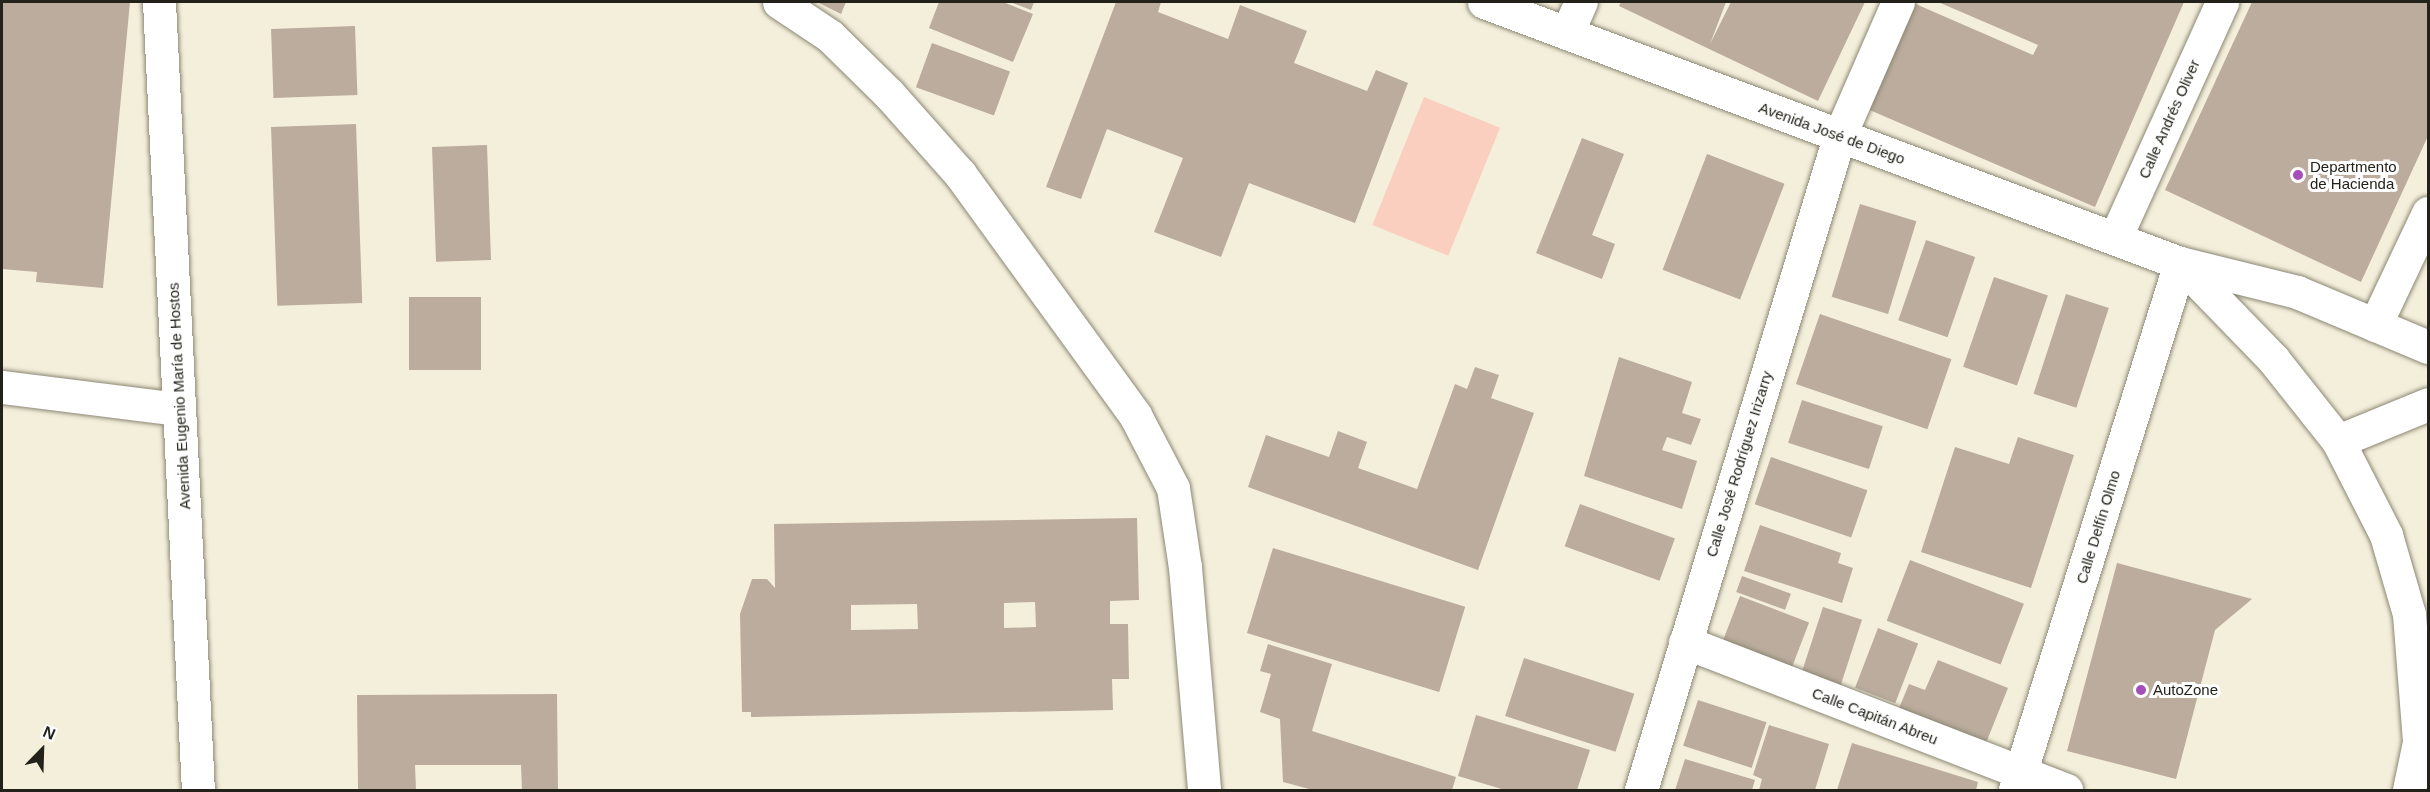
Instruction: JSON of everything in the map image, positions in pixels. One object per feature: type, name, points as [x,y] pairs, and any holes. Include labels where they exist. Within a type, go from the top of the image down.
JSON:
[{"type":"street","name":"Avenida Eugenio María de Hostos","points":[[159,2],[198,790]]},
{"type":"street","points":[[779,2],[830,36],[889,94],[960,174],[1135,415],[1173,488],[1185,567],[1203,790]]},
{"type":"street","name":"Avenida José de Diego","points":[[1484,2],[1839,137],[2116,236],[2180,263],[2297,292],[2428,346]]},
{"type":"street","points":[[1567,33],[1581,2]]},
{"type":"street","name":"Calle José Rodríguez Irizarry","points":[[1641,790],[1839,137],[1898,2]]},
{"type":"street","name":"Calle Andrés Oliver","points":[[2116,236],[2222,2]]},
{"type":"street","points":[[2375,325],[2428,213]]},
{"type":"street","name":"Avenida José de Diego","points":[[2180,263],[2273,359],[2338,441],[2386,535],[2409,614],[2424,727],[2409,790]]},
{"type":"street","name":"Calle Delfín Olmo","points":[[2018,782],[2180,263]]},
{"type":"street","points":[[2,387],[179,409]]},
{"type":"street","points":[[2338,441],[2428,404]]},
{"type":"street","name":"Calle Capitán Abreu","points":[[1685,642],[2018,782],[2066,790]]},
{"type":"shaded area","points":[[1424,97],[1500,128],[1448,256],[1372,225]]},
{"type":"building","points":[[2,2],[130,2],[103,288],[36,282],[37,272],[2,269]]},
{"type":"building","points":[[817,2],[846,2],[841,14]]},
{"type":"building","points":[[939,2],[1003,2],[1033,14],[1013,62],[929,28]]},
{"type":"building","points":[[1010,2],[1034,2],[1031,10]]},
{"type":"building","points":[[1116,2],[1161,2],[1158,12],[1228,39],[1240,5],[1307,31],[1294,63],[1367,91],[1376,70],[1408,83],[1355,223],[1249,183],[1221,257],[1154,232],[1183,158],[1107,129],[1081,199],[1046,187]]},
{"type":"building","points":[[1621,2],[1726,2],[1710,44],[1731,2],[1865,2],[1818,101],[1619,6]]},
{"type":"building","points":[[1911,2],[2033,55],[2038,45],[1938,2],[2184,2],[2095,207],[1865,108]]},
{"type":"building","points":[[2252,2],[2428,2],[2428,136],[2361,282],[2165,190]]},
{"type":"building","points":[[355,26],[357,95],[273,98],[271,29]]},
{"type":"building","points":[[932,43],[1010,71],[994,116],[916,87]]},
{"type":"building","points":[[356,124],[362,303],[277,306],[271,127]]},
{"type":"building","points":[[1582,138],[1624,154],[1592,235],[1615,244],[1602,279],[1536,253]]},
{"type":"building","points":[[487,145],[491,260],[436,262],[432,147]]},
{"type":"building","points":[[1707,154],[1784,184],[1740,300],[1663,270]]},
{"type":"building","points":[[1860,204],[1916,221],[1888,314],[1832,297]]},
{"type":"building","points":[[1926,240],[1975,257],[1947,337],[1898,320]]},
{"type":"building","points":[[1994,277],[2048,296],[2017,385],[1963,367]]},
{"type":"building","points":[[2066,294],[2109,308],[2076,408],[2034,394]]},
{"type":"building","points":[[409,297],[481,297],[481,370],[409,370]]},
{"type":"building","points":[[1820,314],[1951,359],[1927,429],[1796,384]]},
{"type":"building","points":[[1619,357],[1692,382],[1682,413],[1701,419],[1691,445],[1667,437],[1662,450],[1697,461],[1682,509],[1584,476]]},
{"type":"building","points":[[1475,367],[1499,375],[1491,398],[1534,413],[1478,570],[1248,487],[1266,435],[1329,457],[1338,431],[1367,442],[1358,468],[1417,489],[1455,384],[1467,389]]},
{"type":"building","points":[[1802,400],[1883,426],[1869,469],[1788,443]]},
{"type":"building","points":[[2018,437],[2074,455],[2031,588],[1921,552],[1955,447],[2009,464]]},
{"type":"building","points":[[1771,457],[1867,490],[1851,537],[1755,504]]},
{"type":"building","points":[[1580,504],[1675,539],[1660,581],[1565,546]]},
{"type":"building","points":[[1137,518],[1139,600],[1110,601],[1110,624],[1128,624],[1129,679],[1112,679],[1113,710],[751,717],[751,712],[742,712],[740,614],[752,579],[767,579],[775,588],[774,524]],"holes":[[[1035,602],[1036,627],[1004,628],[1004,603]],[[917,604],[918,629],[851,630],[851,605]]]},
{"type":"building","points":[[1760,525],[1841,553],[1838,563],[1853,568],[1842,603],[1744,571]]},
{"type":"building","points":[[1273,548],[1465,607],[1439,692],[1247,633]]},
{"type":"building","points":[[1910,560],[2024,604],[2001,664],[1887,621]]},
{"type":"building","name":"AutoZone","points":[[2117,563],[2252,599],[2215,630],[2176,779],[2067,751]]},
{"type":"building","points":[[1742,576],[1791,594],[1785,610],[1736,592]]},
{"type":"building","points":[[1740,596],[1809,623],[1792,666],[1723,640]]},
{"type":"building","points":[[1823,607],[1862,620],[1839,691],[1800,678]]},
{"type":"building","points":[[1878,628],[1918,643],[1895,703],[1855,688]]},
{"type":"building","points":[[1268,644],[1332,664],[1312,731],[1456,777],[1452,790],[1313,790],[1283,782],[1280,719],[1260,712],[1271,674],[1260,671]]},
{"type":"building","points":[[1524,658],[1634,694],[1615,752],[1505,716]]},
{"type":"building","points":[[1938,660],[2008,688],[1986,743],[1897,713],[1909,684],[1925,690]]},
{"type":"building","points":[[557,694],[558,790],[522,790],[521,765],[415,765],[416,790],[358,790],[357,695]]},
{"type":"building","points":[[1698,700],[1766,722],[1752,768],[1683,746]]},
{"type":"building","points":[[1476,715],[1590,750],[1577,790],[1505,790],[1458,776]]},
{"type":"building","points":[[1769,725],[1829,744],[1815,790],[1759,790],[1762,779],[1753,775]]},
{"type":"building","points":[[1852,743],[1978,782],[1976,790],[1837,790]]},
{"type":"building","points":[[1685,759],[1755,780],[1752,790],[1675,790]]},
{"type":"place","name":"Departmento de Hacienda","points":[[2298,175]]},
{"type":"place","name":"AutoZone","points":[[2141,690]]}]
